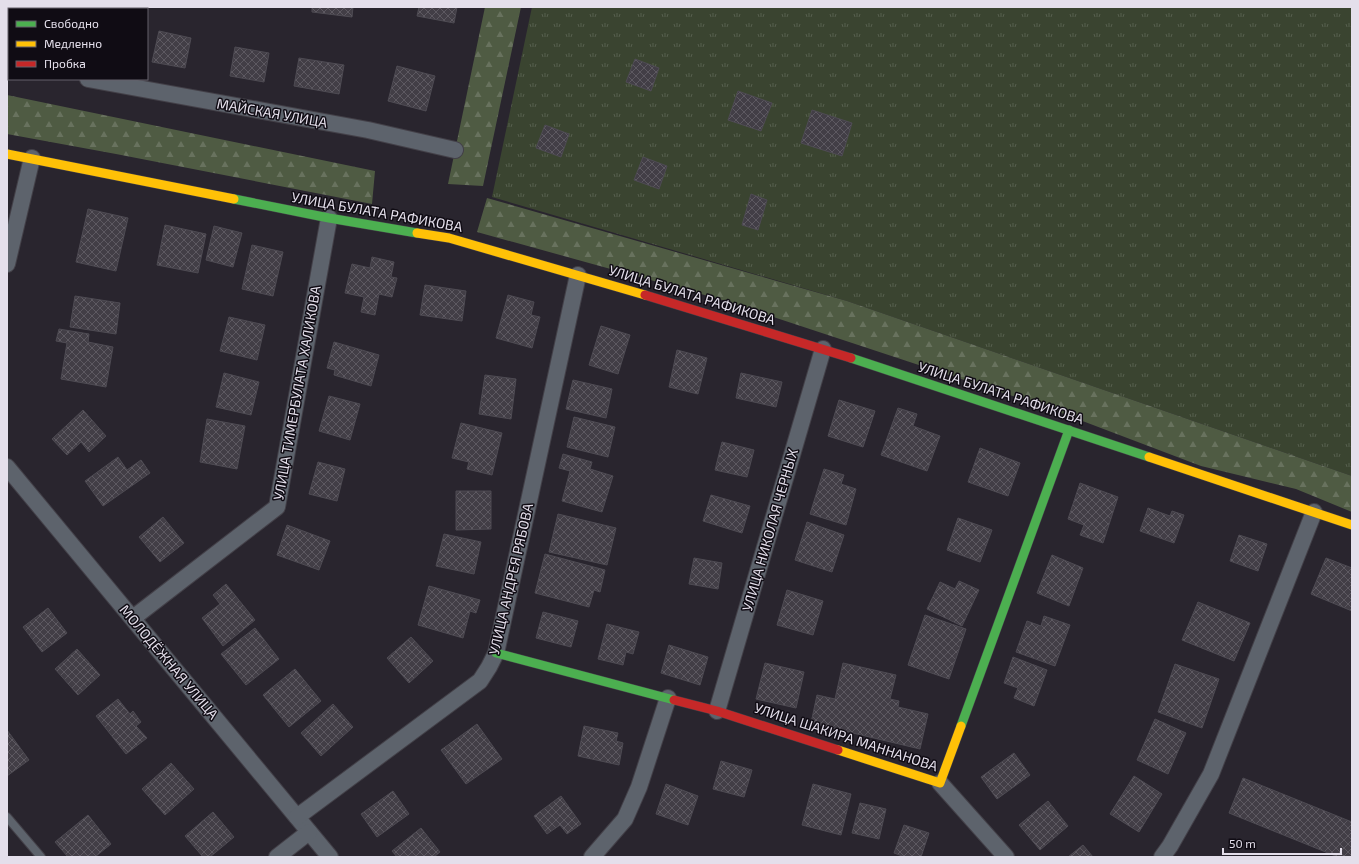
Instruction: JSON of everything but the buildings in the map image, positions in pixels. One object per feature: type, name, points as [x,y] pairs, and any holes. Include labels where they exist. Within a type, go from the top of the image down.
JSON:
[{"type":"street","name":"МАЙСКАЯ УЛИЦА","points":[[93,80],[368,130],[455,150]]},
{"type":"street","name":"УЛИЦА БУЛАТА РАФИКОВА","points":[[7,154],[329,218],[449,238],[578,275],[823,349],[1352,525]]},
{"type":"street","points":[[7,264],[32,158]]},
{"type":"street","name":"УЛИЦА ТИМЕРБУЛАТА ХАЛИКОВА","points":[[133,618],[277,507],[329,218]]},
{"type":"street","name":"УЛИЦА АНДРЕЯ РЯБОВА","points":[[297,817],[480,681],[489,667],[496,653],[578,275]]},
{"type":"street","name":"УЛИЦА НИКОЛАЯ ЧЕРНЫХ","points":[[717,711],[823,349]]},
{"type":"street","name":"УЛИЦА ШАКИРА МАННАНОВА","points":[[496,653],[717,711],[940,783],[1069,430]]},
{"type":"street","name":"МОЛОДЁЖНАЯ УЛИЦА","points":[[7,467],[330,857]]},
{"type":"street","points":[[1162,857],[1170,846],[1211,774],[1314,512]]},
{"type":"street","points":[[592,857],[624,819],[639,787],[668,698]]},
{"type":"street","points":[[940,783],[1006,857]]},
{"type":"street","points":[[277,857],[309,832]]},
{"type":"lane","points":[[7,817],[41,857]]},
{"type":"green space","points":[[485,7],[521,7],[483,186],[448,184]]},
{"type":"green space","points":[[532,7],[1352,7],[1352,476],[847,301],[492,197]]},
{"type":"green space","points":[[7,95],[375,171],[372,204],[7,134]]},
{"type":"green space","points":[[487,198],[847,301],[1352,476],[1352,512],[1296,489],[1201,466],[1043,406],[719,299],[477,232]]},
{"type":"traffic: fast","points":[[234,199],[329,218],[417,233]]},
{"type":"traffic: fast","points":[[851,358],[1149,457]]},
{"type":"traffic: fast","points":[[961,726],[1069,430]]},
{"type":"traffic: fast","points":[[496,653],[674,700]]},
{"type":"traffic: slow","points":[[7,154],[234,199]]},
{"type":"traffic: slow","points":[[417,233],[449,238],[645,295]]},
{"type":"traffic: slow","points":[[1149,457],[1352,525]]},
{"type":"traffic: slow","points":[[838,750],[940,783],[961,726]]},
{"type":"traffic: jam","points":[[645,295],[851,358]]},
{"type":"traffic: jam","points":[[674,700],[717,711],[838,750]]}]
